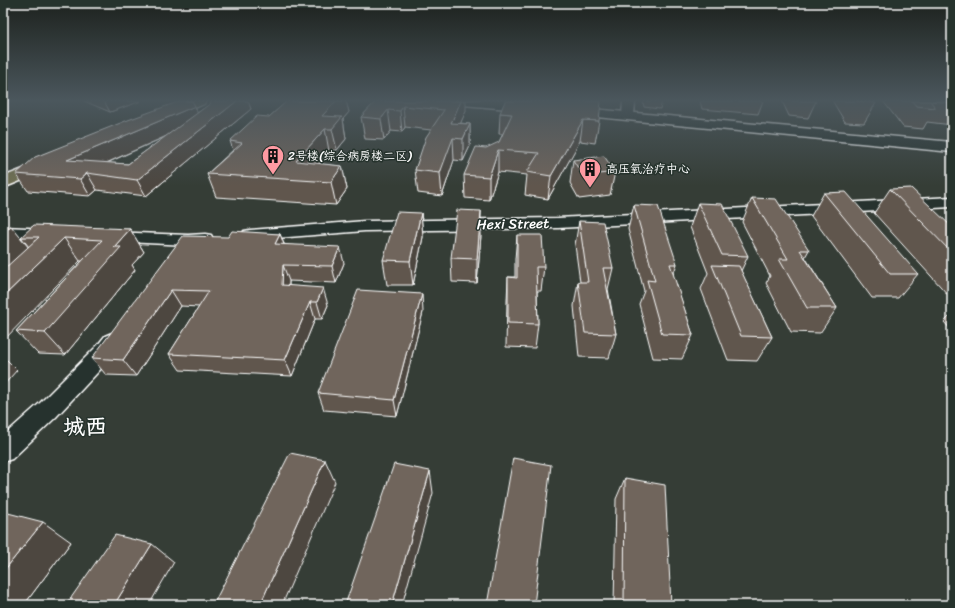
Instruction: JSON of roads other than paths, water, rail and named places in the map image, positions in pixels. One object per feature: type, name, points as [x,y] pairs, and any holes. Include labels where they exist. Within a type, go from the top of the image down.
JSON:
[{"type":"main road","points":[[768,129],[952,147]]},
{"type":"main road","points":[[3,172],[58,155],[3,183]]},
{"type":"street","name":"Hexi Street","points":[[95,236],[188,240],[365,226],[558,224],[952,202]]},
{"type":"street","points":[[3,232],[64,235]]},
{"type":"street","points":[[173,258],[188,240]]},
{"type":"street","points":[[3,451],[48,410],[104,352],[122,326]]},
{"type":"place","name":"2号楼(综合病房楼二区)","points":[[273,176]]},
{"type":"place","name":"高压氧治疗中心","points":[[590,188]]},
{"type":"district","name":"城西","points":[[85,426]]}]
